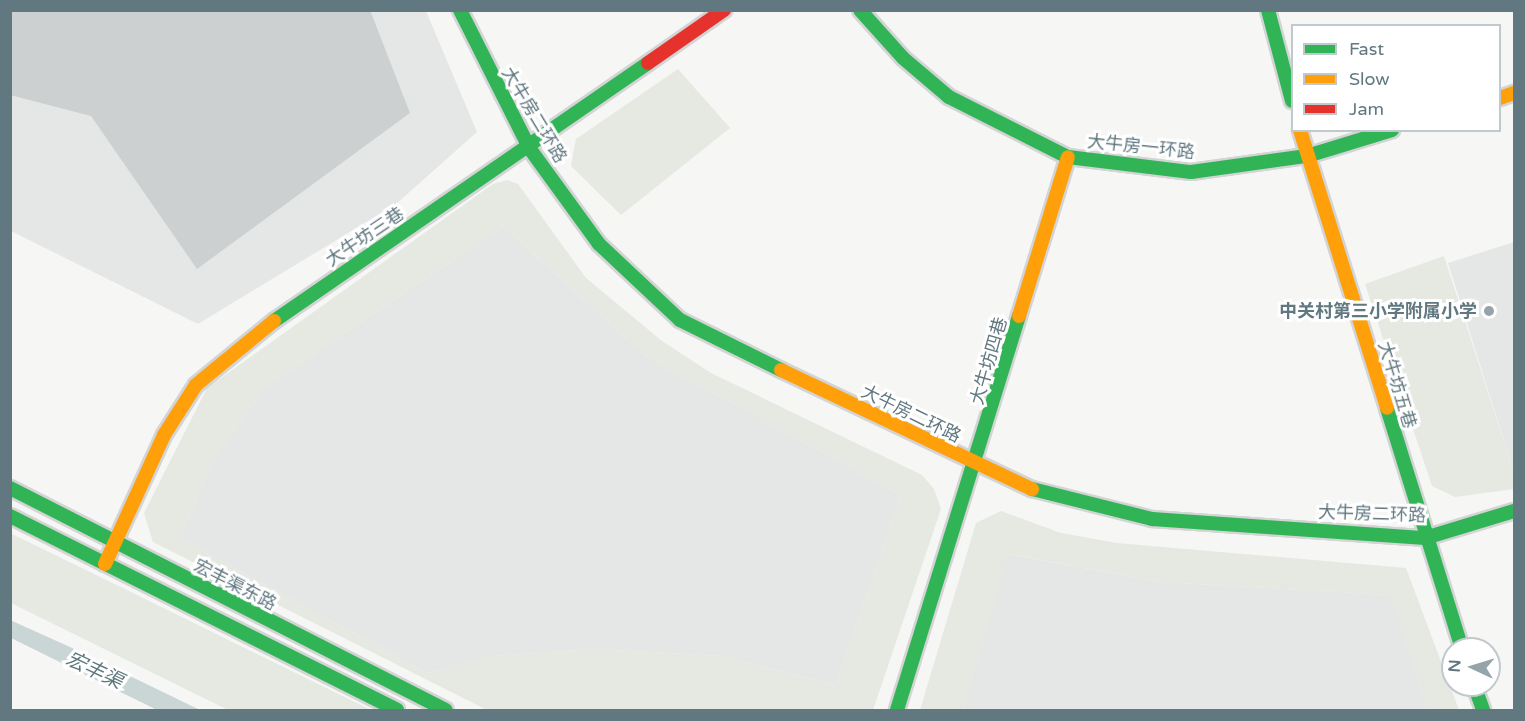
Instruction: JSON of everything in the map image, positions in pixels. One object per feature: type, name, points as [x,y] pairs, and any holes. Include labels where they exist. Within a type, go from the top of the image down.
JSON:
[{"type":"street","name":"大牛房二环路","points":[[460,10],[483,65],[530,148],[599,244],[681,320],[977,467],[1057,499],[1152,519],[1425,538],[1515,512]]},
{"type":"street","name":"大牛坊三巷","points":[[105,564],[164,435],[196,385],[236,348],[530,148],[724,10]]},
{"type":"street","name":"大牛房一环路","points":[[860,10],[903,58],[949,97],[1068,157],[1191,172],[1307,156],[1385,132]]},
{"type":"street","points":[[1268,10],[1291,94]]},
{"type":"street","name":"大牛坊五巷","points":[[1301,132],[1425,538],[1458,637]]},
{"type":"street","name":"大牛坊四巷","points":[[897,711],[977,467],[1068,157]]},
{"type":"street","name":"宏丰渠东路","points":[[10,488],[115,544],[446,711]]},
{"type":"street","points":[[10,516],[397,711]]},
{"type":"shaded area","points":[[10,11],[426,11],[477,132],[396,204],[198,324],[11,231]]},
{"type":"shaded area","points":[[678,69],[730,128],[621,215],[571,166],[576,139]]},
{"type":"shaded area","points":[[507,180],[518,184],[586,278],[662,341],[711,373],[922,475],[934,489],[941,509],[873,710],[487,710],[153,542],[144,513],[207,388],[493,184]],"holes":[[[503,226],[647,357],[901,495],[836,685],[722,656],[594,649],[493,656],[427,673],[179,538],[215,459],[263,389]]]},
{"type":"shaded area","points":[[503,226],[647,357],[901,495],[836,685],[722,656],[594,649],[493,656],[427,673],[179,538],[215,459],[263,389]]},
{"type":"shaded area","name":"中关村第三小学附属小学","points":[[1514,242],[1514,473],[1448,263]]},
{"type":"shaded area","points":[[1444,256],[1514,473],[1514,489],[1455,497],[1432,486],[1365,284]]},
{"type":"shaded area","points":[[1001,511],[1061,533],[1117,543],[1406,568],[1441,662],[1441,697],[1454,697],[1459,710],[1427,710],[1390,595],[1160,582],[1009,554],[963,710],[920,710],[976,523]]},
{"type":"shaded area","points":[[10,533],[371,710],[228,710],[11,603]]},
{"type":"shaded area","points":[[1008,554],[1160,582],[1391,595],[1427,710],[963,710]]},
{"type":"water","name":"宏丰渠","points":[[10,620],[200,710],[157,710],[11,638]]},
{"type":"building","points":[[10,10],[370,10],[410,113],[197,269],[91,116],[10,95]]},
{"type":"traffic: fast","points":[[460,10],[530,149],[599,244],[680,320],[781,370]]},
{"type":"traffic: fast","points":[[860,10],[903,58],[949,97],[1068,157],[1191,172],[1307,156],[1385,132]]},
{"type":"traffic: fast","points":[[1268,10],[1291,97]]},
{"type":"traffic: fast","points":[[274,321],[648,63]]},
{"type":"traffic: fast","points":[[897,710],[1019,316]]},
{"type":"traffic: fast","points":[[1387,408],[1458,637]]},
{"type":"traffic: fast","points":[[10,488],[446,710]]},
{"type":"traffic: fast","points":[[1032,489],[1152,519],[1425,538],[1514,511]]},
{"type":"traffic: fast","points":[[10,516],[397,710]]},
{"type":"traffic: fast","points":[[1478,697],[1483,710]]},
{"type":"traffic: slow","points":[[1501,98],[1514,93]]},
{"type":"traffic: slow","points":[[1301,132],[1387,408]]},
{"type":"traffic: slow","points":[[1019,316],[1068,157]]},
{"type":"traffic: slow","points":[[105,564],[164,435],[196,385],[274,321]]},
{"type":"traffic: slow","points":[[781,370],[1032,489]]},
{"type":"traffic: jam","points":[[648,63],[724,10]]},
{"type":"place","name":"中关村第三小学附属小学","points":[[1489,311]]}]
